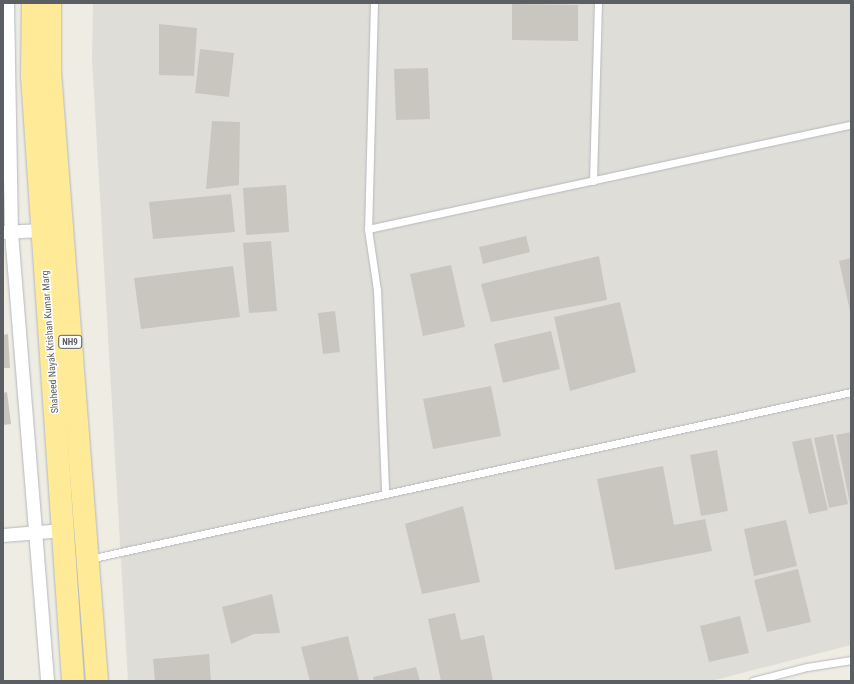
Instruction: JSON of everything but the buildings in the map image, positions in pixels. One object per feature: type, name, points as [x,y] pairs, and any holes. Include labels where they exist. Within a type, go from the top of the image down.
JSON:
[{"type":"highway","name":"Shaheed Nayak Krishan Kumar Marg","points":[[32,3],[32,76],[63,530],[76,561],[73,681]]},
{"type":"highway","name":"NH9","points":[[50,3],[50,72],[76,561],[97,681]]},
{"type":"street","points":[[7,3],[7,232],[37,532],[47,681]]},
{"type":"street","points":[[7,232],[42,230]]},
{"type":"street","points":[[3,535],[63,530]]},
{"type":"lane","points":[[374,3],[368,229],[377,290],[385,493]]},
{"type":"lane","points":[[594,181],[598,3]]},
{"type":"lane","points":[[368,229],[851,124]]},
{"type":"lane","points":[[76,561],[851,392]]},
{"type":"lane","points":[[753,681],[807,666],[851,660]]},
{"type":"shaded area","points":[[93,3],[851,3],[851,645],[711,681],[128,681],[92,59]]}]
